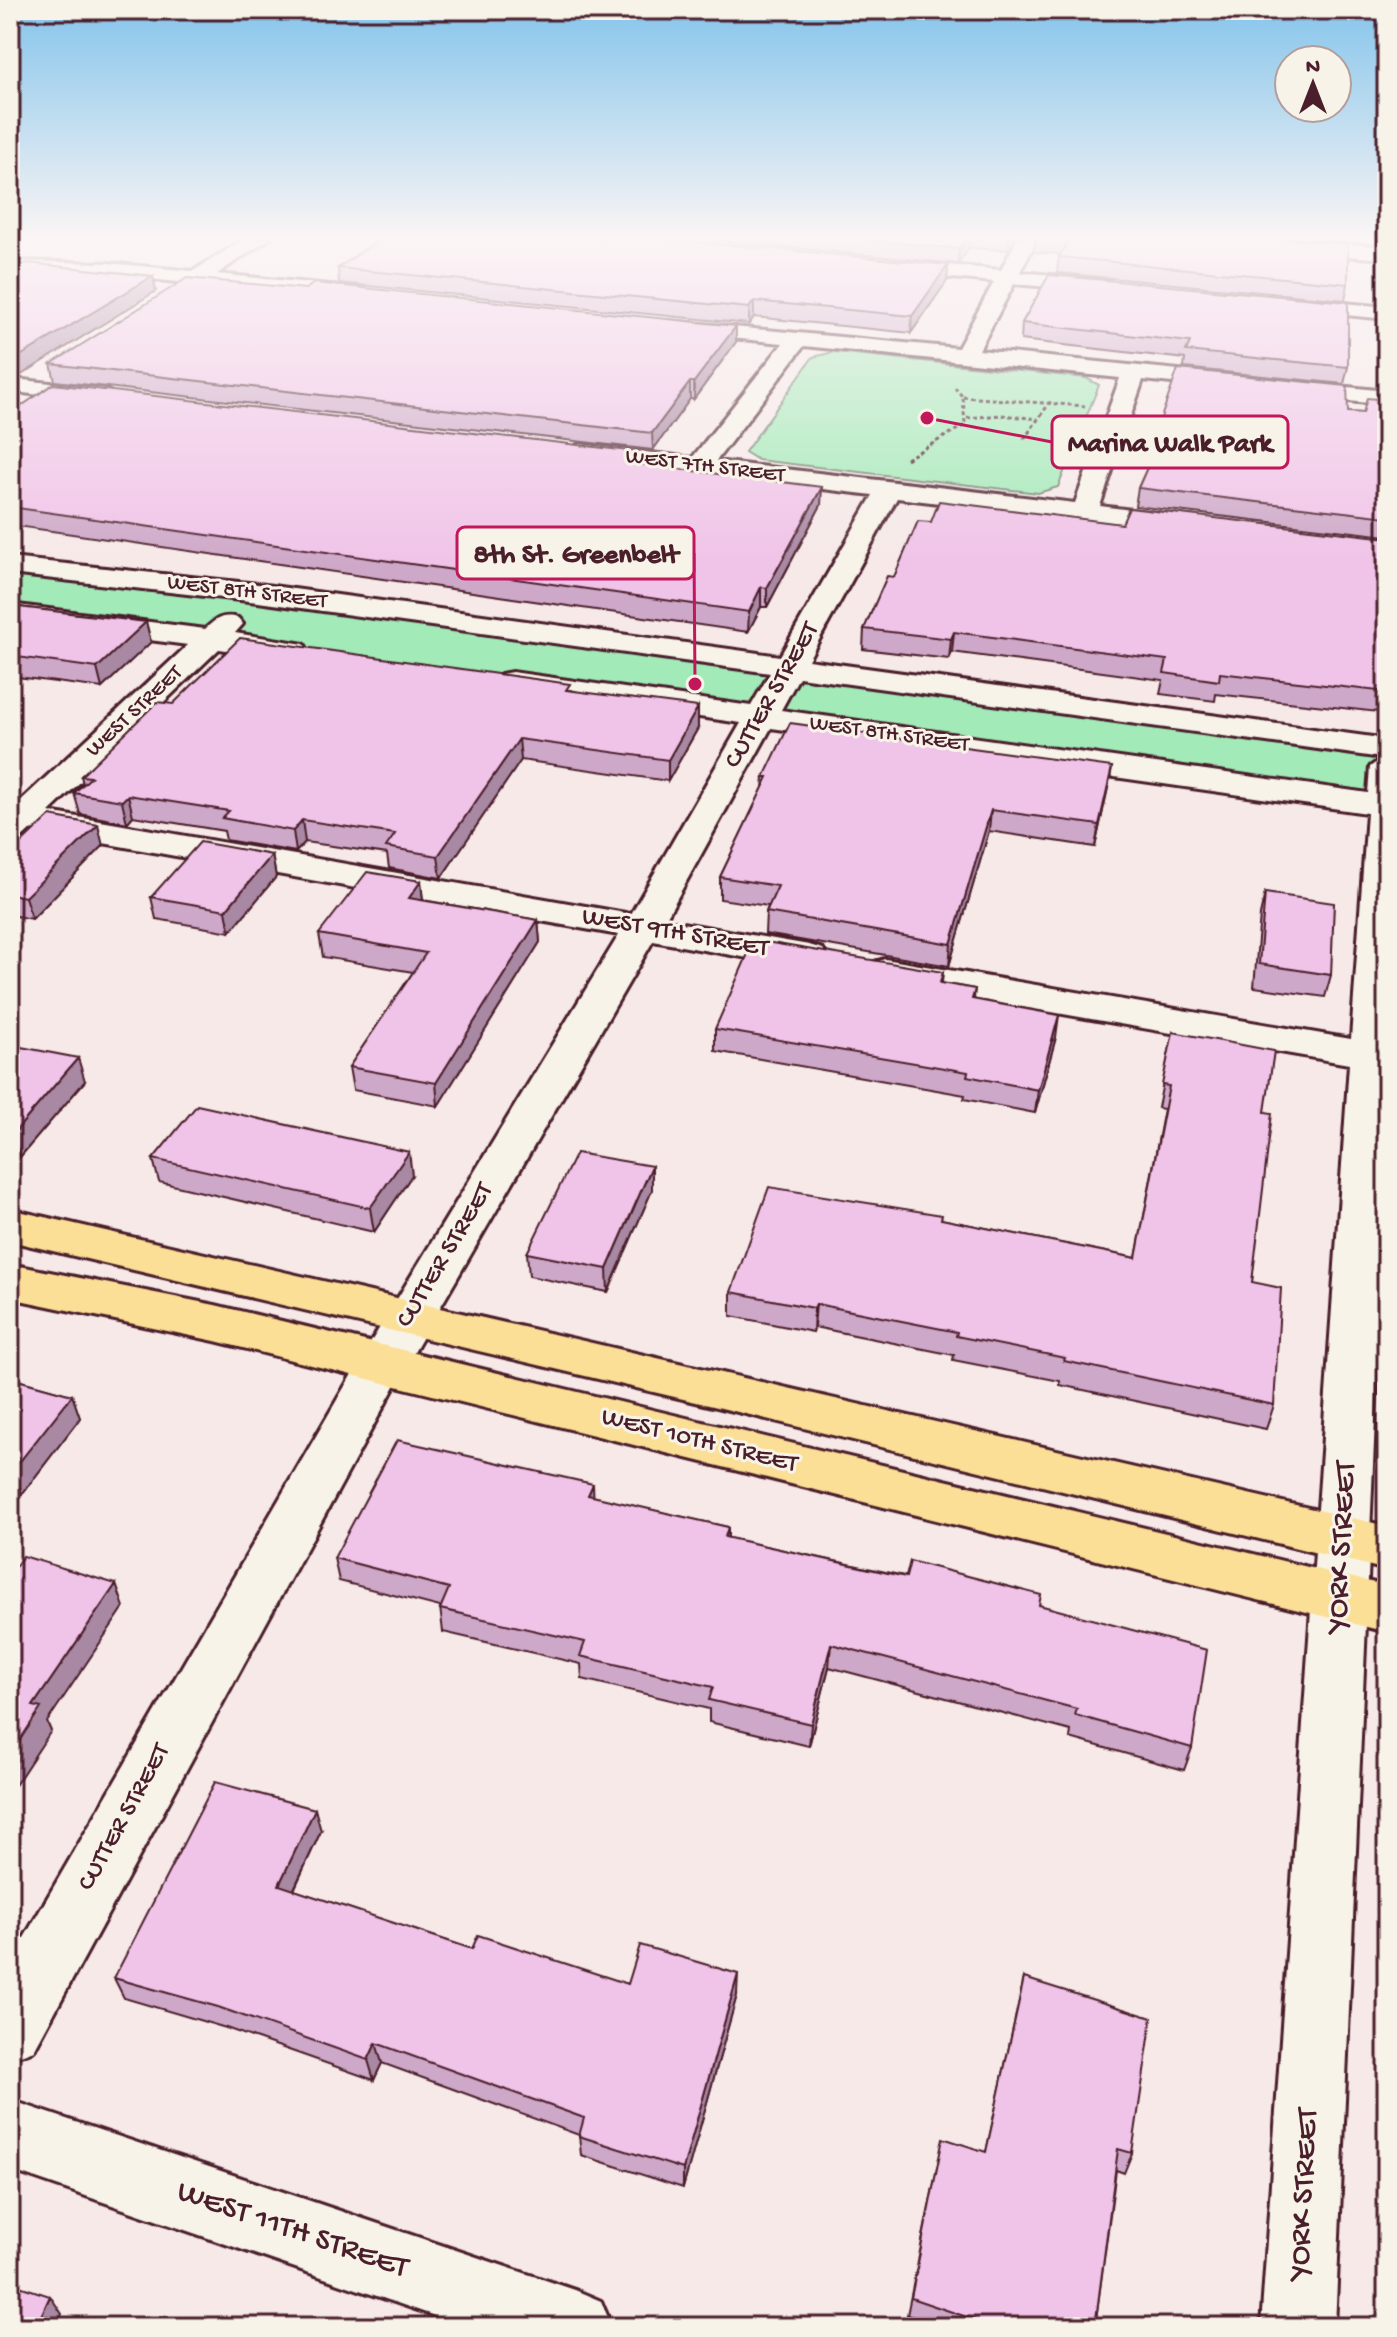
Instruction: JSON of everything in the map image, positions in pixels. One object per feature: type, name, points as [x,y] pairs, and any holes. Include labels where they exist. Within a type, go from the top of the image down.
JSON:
[{"type":"main road","name":"WEST 10TH STREET","points":[[10,1225],[1365,1542]]},
{"type":"main road","name":"WEST 10TH STREET","points":[[10,1281],[215,1323],[383,1363],[1364,1604]]},
{"type":"street","points":[[699,466],[792,347]]},
{"type":"street","points":[[882,347],[1387,398]]},
{"type":"street","points":[[965,355],[969,347]]},
{"type":"street","points":[[17,391],[50,370]]},
{"type":"street","points":[[1085,512],[1134,372]]},
{"type":"street","points":[[17,391],[127,399]]},
{"type":"street","name":"WEST 7TH STREET","points":[[556,449],[699,466],[895,475],[1085,512],[1206,526]]},
{"type":"street","name":"CUTTER STREET","points":[[10,2026],[408,1319],[642,928],[895,475]]},
{"type":"street","name":"WEST 8TH STREET","points":[[10,566],[258,593],[1387,749]]},
{"type":"street","name":"WEST STREET","points":[[14,821],[258,593]]},
{"type":"street","name":"WEST 8TH STREET","points":[[10,613],[323,654]]},
{"type":"street","name":"WEST 8TH STREET","points":[[479,676],[761,717],[1386,793]]},
{"type":"street","name":"YORK STREET","points":[[1298,2327],[1364,1604],[1386,793]]},
{"type":"street","name":"WEST 9TH STREET","points":[[14,821],[1379,1056]]},
{"type":"street","name":"WEST 11TH STREET","points":[[10,2135],[575,2327]]},
{"type":"path","points":[[895,475],[913,452],[955,434],[965,425],[967,418],[963,397],[952,384]]},
{"type":"path","points":[[963,397],[993,397],[1121,410]]},
{"type":"path","points":[[967,418],[1001,415],[1039,419]]},
{"type":"green space","points":[[834,352],[1086,378],[1099,385],[1058,487],[1038,493],[758,460],[745,452],[813,357]]},
{"type":"green space","points":[[10,568],[1387,759],[1387,803],[10,610]]},
{"type":"building","points":[[10,347],[35,347],[10,362]]},
{"type":"building","points":[[78,347],[720,347],[652,433],[51,364]]},
{"type":"building","points":[[1188,347],[1348,347],[1348,367],[1186,351]]},
{"type":"building","points":[[1178,369],[1347,386],[1348,412],[1363,413],[1367,398],[1387,400],[1387,517],[1138,488],[1154,452],[1149,452]]},
{"type":"building","points":[[53,384],[638,452],[630,463],[822,487],[767,588],[761,587],[749,612],[10,507],[10,414]]},
{"type":"building","points":[[939,501],[1122,524],[1129,508],[1387,538],[1387,692],[1220,673],[1219,681],[1164,673],[1167,660],[954,632],[951,639],[864,629],[887,576],[894,577],[918,521],[931,522]]},
{"type":"building","points":[[10,606],[146,622],[97,668],[10,656]]},
{"type":"building","points":[[240,638],[570,684],[566,690],[698,707],[668,760],[519,739],[438,856],[386,847],[395,834],[302,820],[293,831],[222,818],[229,811],[128,795],[122,801],[74,793],[91,777],[81,776],[157,702],[173,704]]},
{"type":"building","points":[[790,723],[1112,767],[1099,825],[991,810],[951,944],[766,912],[778,886],[720,877]]},
{"type":"building","points":[[50,816],[98,825],[25,897],[10,894],[10,854]]},
{"type":"building","points":[[200,842],[272,855],[226,910],[151,897]]},
{"type":"building","points":[[367,872],[421,881],[409,898],[538,920],[436,1083],[349,1067],[426,953],[319,934]]},
{"type":"building","points":[[1265,893],[1334,903],[1331,975],[1259,964]]},
{"type":"building","points":[[754,940],[943,972],[940,983],[975,989],[972,999],[1059,1015],[1038,1090],[967,1076],[968,1072],[715,1029]]},
{"type":"building","points":[[1173,1032],[1274,1051],[1265,1112],[1272,1113],[1252,1282],[1281,1288],[1274,1405],[1064,1361],[1065,1358],[956,1336],[957,1332],[816,1304],[814,1308],[731,1292],[769,1187],[942,1215],[941,1219],[1136,1258],[1169,1086],[1162,1085]]},
{"type":"building","points":[[21,1047],[78,1058],[13,1134],[10,1133],[10,1059]]},
{"type":"building","points":[[197,1105],[409,1152],[370,1208],[153,1159]]},
{"type":"building","points":[[576,1153],[652,1166],[607,1269],[527,1253]]},
{"type":"building","points":[[10,1378],[72,1395],[13,1470],[10,1469]]},
{"type":"building","points":[[397,1440],[593,1484],[588,1495],[728,1527],[725,1537],[906,1577],[910,1561],[1041,1595],[1039,1605],[1207,1650],[1192,1748],[1075,1715],[1077,1709],[831,1644],[811,1724],[709,1700],[713,1687],[580,1656],[585,1642],[440,1609],[449,1588],[334,1558]]},
{"type":"building","points":[[23,1556],[116,1584],[33,1706],[41,1708],[10,1755],[10,1574]]},
{"type":"building","points":[[215,1782],[315,1809],[279,1885],[472,1949],[478,1935],[628,1984],[640,1945],[738,1974],[683,2169],[579,2136],[584,2118],[376,2043],[368,2060],[218,2007],[114,1978]]},
{"type":"building","points":[[1024,1978],[1152,2018],[1132,2153],[1118,2149],[1095,2327],[996,2327],[911,2298],[943,2138],[986,2152]]},
{"type":"building","points":[[10,2283],[50,2296],[36,2327],[10,2327]]},
{"type":"building","points":[[129,2321],[145,2327],[126,2327]]},
{"type":"place","name":"Marina Walk Park","points":[[927,418]]},
{"type":"place","name":"8th St. Greenbelt","points":[[695,684]]}]
